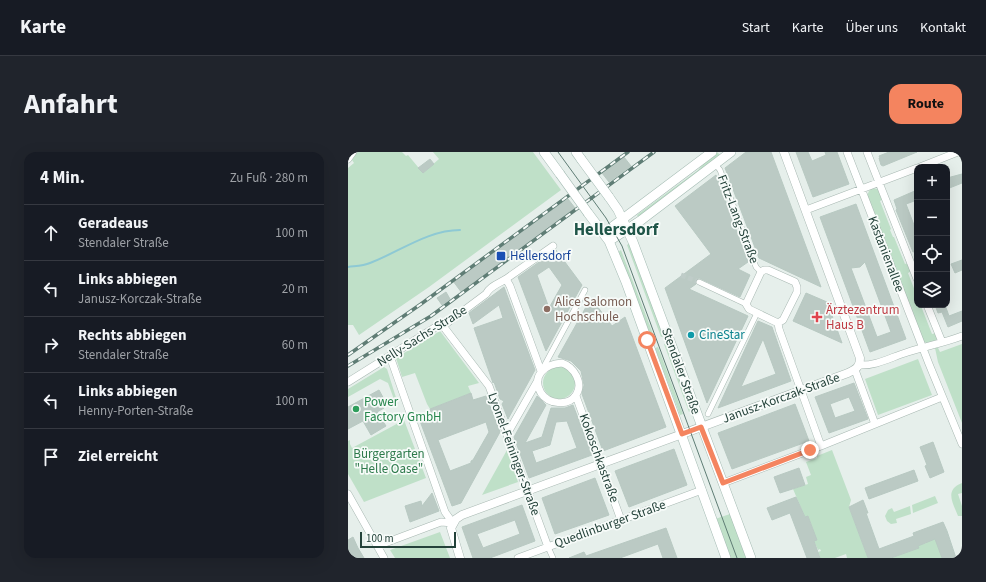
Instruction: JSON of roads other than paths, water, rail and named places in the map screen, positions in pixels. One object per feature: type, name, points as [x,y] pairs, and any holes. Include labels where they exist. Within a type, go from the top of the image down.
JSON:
[{"type":"main road","name":"Stendaler Straße","points":[[544,152],[607,237],[626,282],[726,558]]},
{"type":"main road","points":[[607,237],[623,220],[712,152]]},
{"type":"main road","points":[[607,237],[628,229],[731,152]]},
{"type":"main road","name":"Stendaler Straße","points":[[579,155],[610,197],[628,229],[751,558]]},
{"type":"street","points":[[348,159],[353,152]]},
{"type":"street","points":[[784,152],[860,358],[857,367],[875,424]]},
{"type":"street","name":"Kastanienallee","points":[[847,152],[922,348],[942,397],[960,434],[962,444]]},
{"type":"street","name":"Kastanienallee","points":[[867,152],[914,272]]},
{"type":"street","points":[[928,164],[958,152]]},
{"type":"street","name":"Fritz-Lang-Straße","points":[[716,164],[720,170],[756,267],[760,272]]},
{"type":"street","points":[[806,210],[914,170]]},
{"type":"street","name":"Nelly-Sachs-Straße","points":[[348,382],[439,325],[443,326],[486,294],[488,290],[553,246]]},
{"type":"street","points":[[746,304],[760,272],[764,270],[768,270],[795,282],[797,292],[783,320],[778,323]]},
{"type":"street","points":[[506,279],[510,286],[541,371]]},
{"type":"street","points":[[699,282],[746,304],[749,309],[778,323]]},
{"type":"street","points":[[506,431],[510,429],[538,380],[541,371],[585,290]]},
{"type":"street","points":[[928,308],[942,342]]},
{"type":"street","points":[[708,414],[757,313]]},
{"type":"street","points":[[778,323],[821,446]]},
{"type":"street","name":"Lyonel-Feininger-Straße","points":[[443,326],[489,386],[548,547]]},
{"type":"street","points":[[857,367],[873,365],[908,352],[942,342],[949,342],[962,336]]},
{"type":"street","points":[[389,357],[446,515],[453,524]]},
{"type":"street","name":"Kokoschkastraße","points":[[541,371],[547,366],[562,363],[569,366],[575,372],[578,381],[576,396],[621,520]]},
{"type":"street","name":"Janusz-Korczak-Straße","points":[[453,524],[462,515],[801,390],[857,367]]},
{"type":"street","name":"Kokoschkastraße","points":[[538,380],[540,391],[548,400],[553,402],[564,402],[576,396]]},
{"type":"street","points":[[723,483],[821,446],[942,397]]},
{"type":"street","name":"Quedlinburger Straße","points":[[518,558],[702,490]]},
{"type":"street","points":[[348,494],[350,502],[384,558]]},
{"type":"street","points":[[377,546],[441,522],[453,524]]},
{"type":"street","points":[[453,524],[451,528],[460,558]]},
{"type":"street","points":[[548,547],[553,558]]},
{"type":"waterway","points":[[348,267],[370,263],[414,242],[437,234],[460,230]]},
{"type":"tunnel","points":[[681,275],[699,282]]},
{"type":"tram line","points":[[558,152],[606,218],[622,246],[737,558]]},
{"type":"railway","points":[[348,355],[421,304],[628,152]]},
{"type":"railway","points":[[348,366],[431,316],[654,152]]},
{"type":"place","name":"Hellersdorf","points":[[501,256]]},
{"type":"place","name":"Alice Salomon Hochschule","points":[[547,309]]},
{"type":"place","name":"Ärztezentrum Haus B","points":[[817,317]]},
{"type":"place","name":"CineStar","points":[[691,335]]},
{"type":"place","name":"Power Factory GmbH","points":[[356,409]]},
{"type":"district","name":"Hellersdorf","points":[[616,230]]},
{"type":"park label","name":"Bürgergarten \"Helle Oase\"","points":[[389,462]]}]
